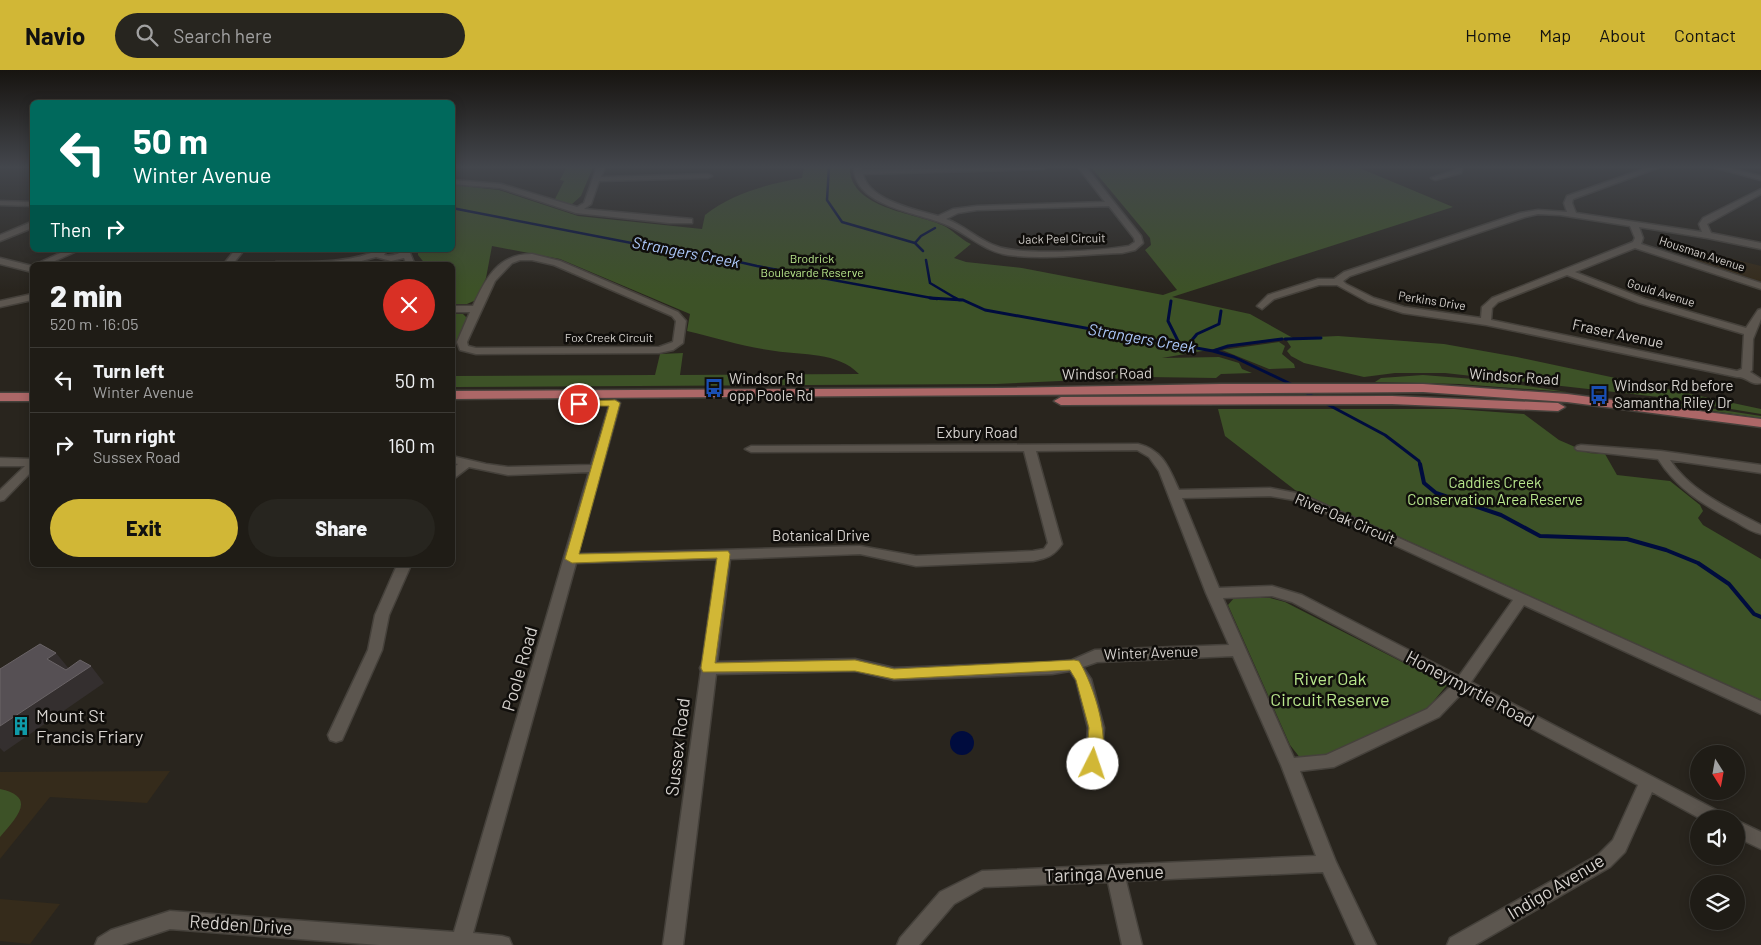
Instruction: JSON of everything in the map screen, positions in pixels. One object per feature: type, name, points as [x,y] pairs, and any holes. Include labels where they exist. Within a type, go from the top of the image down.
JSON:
[{"type":"main road","name":"Windsor Road","points":[[455,395],[984,392],[1269,387],[1443,389],[1538,395],[1625,404],[1761,423]]},
{"type":"main road","points":[[0,397],[30,397]]},
{"type":"main road","name":"Windsor Road","points":[[455,404],[1433,400],[1543,406],[1642,416],[1761,432]]},
{"type":"main road","points":[[0,407],[30,406]]},
{"type":"street","points":[[566,208],[576,211],[664,221],[689,221]]},
{"type":"street","points":[[576,211],[581,208]]},
{"type":"street","name":"Jack Peel Circuit","points":[[903,208],[954,225],[982,244],[1007,252],[1122,250],[1136,247],[1139,240],[1114,208]]},
{"type":"street","points":[[938,219],[956,211],[982,208]]},
{"type":"street","points":[[1570,208],[1572,214]]},
{"type":"street","points":[[1707,234],[1703,224],[1706,220],[1730,208]]},
{"type":"street","points":[[1262,306],[1272,297],[1318,282],[1339,282],[1340,278],[1347,274],[1523,214],[1544,212],[1572,214],[1707,234],[1761,246]]},
{"type":"street","points":[[1633,224],[1639,238],[1638,243],[1635,245]]},
{"type":"street","points":[[0,238],[30,227]]},
{"type":"street","name":"Perkins Drive","points":[[1339,282],[1371,300],[1391,307],[1486,322],[1485,310],[1491,302],[1635,245]]},
{"type":"street","name":"Housman Avenue","points":[[1635,245],[1761,286]]},
{"type":"street","points":[[45,262],[70,252]]},
{"type":"street","points":[[229,262],[238,252]]},
{"type":"street","points":[[356,262],[383,253],[407,252]]},
{"type":"street","points":[[383,253],[399,262]]},
{"type":"street","name":"Fox Creek Circuit","points":[[528,257],[557,263],[671,312],[680,318],[681,326],[678,343],[664,350],[471,351],[464,348],[462,344],[478,309],[497,270],[512,259],[528,257]]},
{"type":"street","points":[[0,261],[30,266]]},
{"type":"street","name":"Gould Avenue","points":[[1568,272],[1637,300],[1748,332]]},
{"type":"street","points":[[0,304],[30,297]]},
{"type":"street","points":[[455,309],[478,309]]},
{"type":"street","points":[[1744,373],[1747,370],[1746,346],[1748,332],[1761,312]]},
{"type":"street","name":"Fraser Avenue","points":[[1486,322],[1730,373],[1744,373],[1758,381]]},
{"type":"street","name":"Poole Road","points":[[460,943],[572,559],[615,403]]},
{"type":"street","name":"Botanical Drive","points":[[572,559],[860,550],[916,561],[1032,556],[1048,553],[1055,544],[1029,447]]},
{"type":"street","name":"Exbury Road","points":[[751,449],[1138,447],[1152,451],[1159,458],[1174,494]]},
{"type":"street","points":[[1581,448],[1662,456],[1761,470]]},
{"type":"street","points":[[1662,456],[1674,474],[1689,488],[1761,530]]},
{"type":"street","points":[[455,460],[486,468],[508,471],[596,468]]},
{"type":"street","points":[[0,462],[30,464]]},
{"type":"street","points":[[455,473],[466,463]]},
{"type":"street","points":[[0,497],[30,466]]},
{"type":"street","name":"River Oak Circuit","points":[[1174,494],[1270,492],[1297,497],[1761,708]]},
{"type":"street","points":[[1174,494],[1213,592],[1289,765],[1328,864],[1366,945]]},
{"type":"street","name":"Sussex Road","points":[[673,945],[707,668],[724,554]]},
{"type":"street","points":[[336,735],[375,650],[382,614],[403,567]]},
{"type":"street","name":"Honeymyrtle Road","points":[[1213,592],[1272,591],[1296,598],[1701,810]]},
{"type":"street","points":[[1289,765],[1328,762],[1433,713],[1461,685],[1521,599]]},
{"type":"street","name":"Winter Avenue","points":[[707,668],[855,666],[894,674],[1074,665],[1095,656],[1238,650]]},
{"type":"street","points":[[1074,665],[1083,679],[1096,728],[1093,764]]},
{"type":"street","name":"Indigo Avenue","points":[[1457,945],[1604,861],[1619,846],[1648,782]]},
{"type":"street","points":[[1745,833],[1761,841]]},
{"type":"street","name":"Taringa Avenue","points":[[907,945],[947,898],[982,879],[1115,875],[1328,864]]},
{"type":"street","points":[[1115,875],[1132,945]]},
{"type":"street","name":"Redden Drive","points":[[105,945],[118,937],[170,920],[502,945]]},
{"type":"shaded area","points":[[1701,251],[1761,266],[1761,282],[1694,260]]},
{"type":"shaded area","points":[[962,731],[970,735],[974,743],[970,751],[962,755],[954,751],[950,743],[954,735]]},
{"type":"shaded area","points":[[170,771],[147,803],[50,797],[0,859],[0,772]]},
{"type":"shaded area","points":[[0,899],[60,904],[30,944],[0,941]]},
{"type":"green space","name":"Brodrick Boulevarde Reserve","points":[[455,208],[553,208],[578,216],[702,229],[705,215],[715,208],[888,208],[942,225],[971,244],[954,258],[966,262],[1022,268],[1163,295],[1177,290],[1145,250],[1151,245],[1150,238],[1125,208],[1450,208],[1172,297],[1250,314],[1293,338],[1338,336],[1444,344],[1517,357],[1761,409],[1761,414],[1659,397],[1445,373],[1395,373],[1364,377],[1304,363],[1291,356],[1287,351],[1291,347],[1287,341],[1291,338],[1266,340],[1162,358],[1219,357],[1239,363],[1242,369],[1252,373],[1221,374],[1216,378],[1148,377],[996,384],[455,387],[455,376],[655,375],[660,354],[683,353],[680,375],[859,374],[841,362],[830,358],[742,345],[687,331],[690,314],[560,259],[492,246],[486,278],[476,300],[467,304],[455,304],[455,262],[424,262],[418,255],[418,252],[455,252]]},
{"type":"green space","points":[[455,314],[463,314],[467,318],[455,345]]},
{"type":"green space","points":[[1279,342],[1285,346],[1282,354],[1294,364],[1295,368],[1269,369],[1222,350]]},
{"type":"green space","points":[[1423,375],[1487,380],[1567,392],[1459,384],[1375,382],[1381,378]]},
{"type":"green space","points":[[1650,399],[1761,416],[1761,418],[1650,402]]},
{"type":"green space","name":"Caddies Creek Conservation Area Reserve","points":[[1218,409],[1454,409],[1524,414],[1559,440],[1589,453],[1605,454],[1617,475],[1670,481],[1700,505],[1703,511],[1698,518],[1703,525],[1761,559],[1761,700],[1295,490],[1225,436]]},
{"type":"green space","name":"River Oak Circuit Reserve","points":[[1234,598],[1270,598],[1285,602],[1447,685],[1427,709],[1320,759],[1301,759],[1290,745],[1228,605]]},
{"type":"green space","points":[[0,789],[18,797],[21,803],[17,816],[0,837]]},
{"type":"building","points":[[40,644],[56,653],[47,659],[66,670],[80,660],[91,666],[0,726],[0,669]]},
{"type":"waterway","points":[[832,208],[842,222],[915,243]]},
{"type":"waterway","name":"Strangers Creek","points":[[455,209],[683,253],[704,254],[757,266],[932,298]]},
{"type":"waterway","points":[[915,243],[921,236],[935,228]]},
{"type":"waterway","points":[[915,243],[923,251]]},
{"type":"waterway","points":[[926,260],[930,283],[957,299]]},
{"type":"waterway","name":"Strangers Creek","points":[[932,298],[958,300]]},
{"type":"waterway","name":"Strangers Creek","points":[[932,298],[937,299]]},
{"type":"waterway","name":"Strangers Creek","points":[[958,300],[985,310],[1213,351]]},
{"type":"waterway","points":[[1171,301],[1168,321],[1180,345]]},
{"type":"waterway","points":[[1187,346],[1197,334],[1219,324],[1221,311]]},
{"type":"waterway","points":[[1285,339],[1321,338]]},
{"type":"waterway","points":[[1213,351],[1228,346],[1282,339]]},
{"type":"waterway","name":"Strangers Creek","points":[[1213,351],[1234,357],[1295,386]]},
{"type":"waterway","name":"Strangers Creek","points":[[1303,391],[1316,398]]},
{"type":"waterway","name":"Strangers Creek","points":[[1325,403],[1385,435],[1419,461],[1420,465]]},
{"type":"waterway","name":"Strangers Creek","points":[[1420,464],[1424,483],[1436,493],[1501,515],[1540,536],[1627,539],[1666,550],[1698,563],[1729,584],[1754,614],[1761,617]]},
{"type":"place","name":"Windsor Rd opp Poole Rd","points":[[714,388]]},
{"type":"place","name":"Windsor Rd before Samantha Riley Dr","points":[[1599,395]]},
{"type":"place","name":"Mount St Francis Friary","points":[[21,726]]},
{"type":"route","points":[[579,404],[615,403],[572,559],[724,554],[707,668],[855,666],[894,674],[1052,668],[1074,665],[1083,679],[1096,728],[1093,764]]}]
